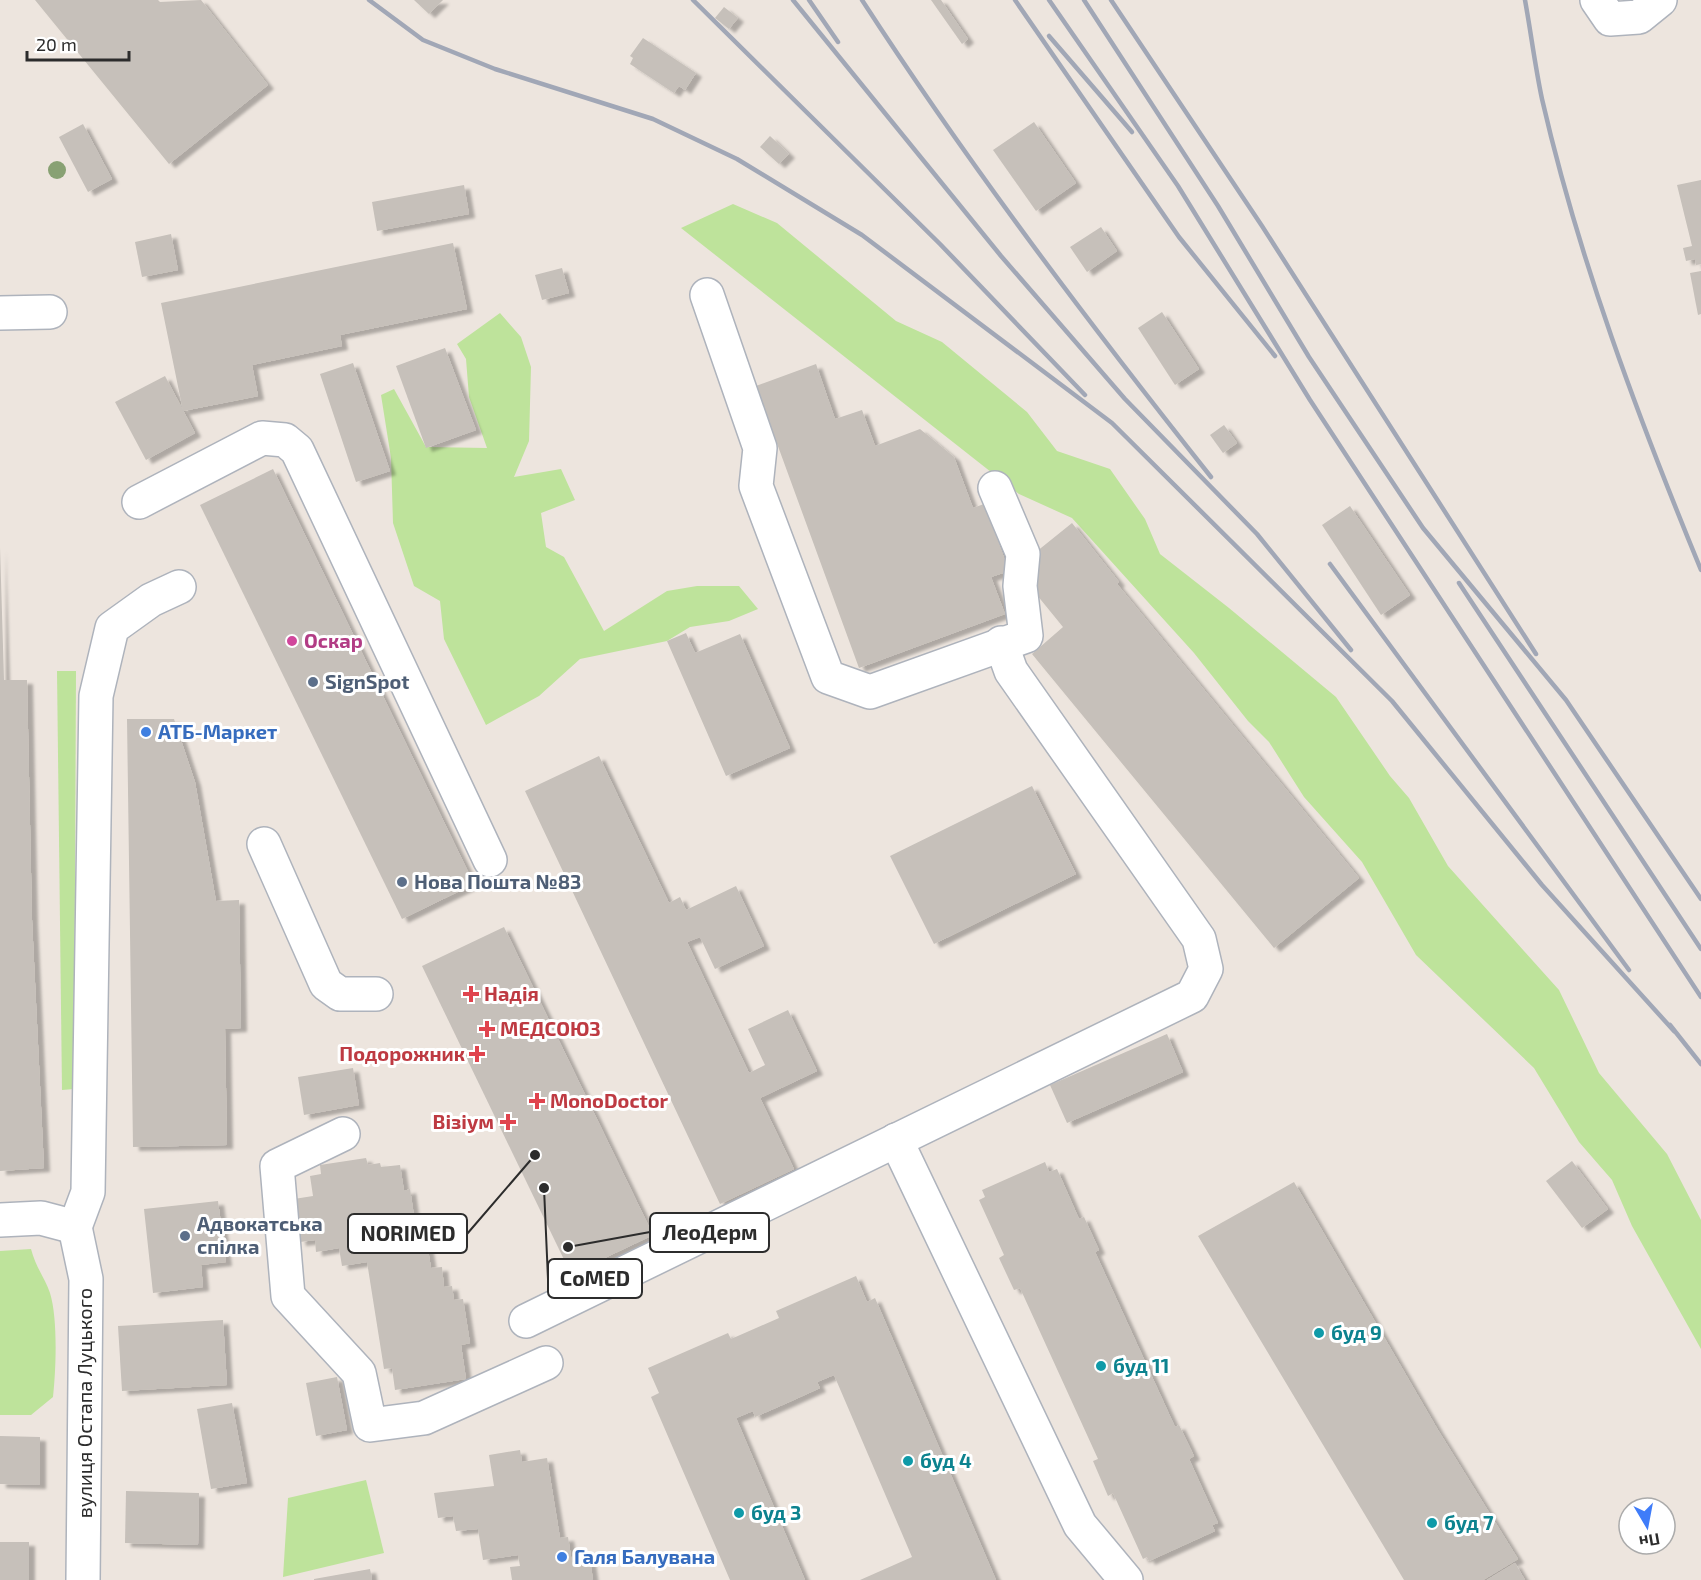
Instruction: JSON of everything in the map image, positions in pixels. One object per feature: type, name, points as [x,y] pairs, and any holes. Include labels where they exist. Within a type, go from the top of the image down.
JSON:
[{"type":"street","points":[[1597,0],[1610,19],[1639,17],[1660,0]]},
{"type":"street","points":[[707,295],[760,448],[756,486],[828,677],[870,692],[1001,643],[1026,636],[1020,585],[1023,554],[995,488]]},
{"type":"street","points":[[0,313],[50,312]]},
{"type":"street","points":[[139,502],[262,438],[285,440],[297,450],[490,860]]},
{"type":"street","points":[[0,1220],[41,1218],[75,1227],[88,1192],[96,696],[112,628],[151,600],[179,587]]},
{"type":"street","points":[[526,1321],[1192,996],[1206,969],[1199,939],[1011,671],[1001,643]]},
{"type":"street","points":[[264,844],[326,984],[340,994],[375,994]]},
{"type":"street","points":[[343,1134],[277,1166],[288,1296],[360,1374],[370,1425],[424,1418],[546,1363]]},
{"type":"street","points":[[896,1140],[1080,1525],[1126,1580]]},
{"type":"street","name":"вулиця Остапа Луцького","points":[[75,1227],[86,1279],[83,1580]]},
{"type":"green space","points":[[733,204],[777,223],[896,321],[942,342],[1027,412],[1057,451],[1110,469],[1145,519],[1160,554],[1336,697],[1390,776],[1409,798],[1448,866],[1559,990],[1599,1073],[1667,1154],[1701,1220],[1701,1349],[1632,1226],[1612,1180],[1579,1142],[1534,1068],[1416,955],[1362,862],[1304,797],[1269,742],[1248,721],[1194,653],[1072,518],[1019,494],[681,228]]},
{"type":"green space","points":[[500,313],[521,337],[531,367],[529,441],[514,477],[561,469],[575,500],[541,513],[546,547],[564,557],[604,631],[667,591],[697,586],[739,586],[758,609],[729,621],[690,627],[667,641],[580,659],[539,696],[486,725],[444,639],[440,601],[414,586],[393,523],[391,458],[381,395],[394,389],[426,447],[487,448],[469,397],[466,359],[457,344]]},
{"type":"green space","points":[[57,671],[76,671],[74,1089],[62,1090]]},
{"type":"green space","points":[[31,1249],[53,1304],[56,1344],[53,1397],[31,1415],[0,1415],[0,1251]]},
{"type":"green space","points":[[366,1480],[384,1553],[283,1577],[288,1498]]},
{"type":"building","points":[[35,0],[158,0],[160,2],[201,0],[268,85],[169,164]]},
{"type":"building","points":[[414,0],[443,0],[429,14]]},
{"type":"building","points":[[931,0],[941,0],[968,39],[962,44]]},
{"type":"building","points":[[724,7],[738,18],[729,29],[715,18]]},
{"type":"building","points":[[643,38],[696,73],[685,90],[679,86],[674,93],[630,64],[633,58],[630,56]]},
{"type":"building","points":[[1034,122],[1076,183],[1036,211],[993,150]]},
{"type":"building","points":[[83,124],[112,179],[88,192],[59,137]]},
{"type":"building","points":[[770,136],[789,154],[779,164],[760,147]]},
{"type":"building","points":[[1701,180],[1701,264],[1696,265],[1695,259],[1686,261],[1683,248],[1692,246],[1677,185]]},
{"type":"building","points":[[464,185],[469,214],[377,231],[372,202]]},
{"type":"building","points":[[1101,227],[1117,251],[1087,272],[1070,247]]},
{"type":"building","points":[[171,234],[178,270],[142,277],[135,242]]},
{"type":"building","points":[[453,243],[467,309],[340,335],[342,346],[252,365],[258,396],[183,411],[161,303]]},
{"type":"building","points":[[562,268],[569,293],[542,300],[535,275]]},
{"type":"building","points":[[1701,271],[1701,314],[1698,315],[1690,273]]},
{"type":"building","points":[[1162,312],[1199,369],[1175,385],[1138,328]]},
{"type":"building","points":[[445,348],[476,430],[426,448],[396,366]]},
{"type":"building","points":[[353,363],[390,471],[356,482],[320,374]]},
{"type":"building","points":[[816,364],[835,419],[862,410],[875,446],[920,429],[954,457],[973,508],[984,504],[1009,571],[991,577],[1005,614],[859,668],[756,386]]},
{"type":"building","points":[[165,376],[195,433],[146,460],[115,402]]},
{"type":"building","points":[[1224,425],[1237,443],[1223,453],[1210,435]]},
{"type":"building","points":[[273,469],[474,884],[402,919],[200,505]]},
{"type":"building","points":[[1350,506],[1410,595],[1381,615],[1322,525]]},
{"type":"building","points":[[1072,523],[1119,582],[1117,584],[1359,878],[1274,948],[1032,654],[1063,627],[1028,584],[1036,552]]},
{"type":"building","points":[[0,547],[4,680],[27,680],[32,920],[44,1168],[0,1171]]},
{"type":"building","points":[[686,633],[695,653],[740,634],[790,748],[726,776],[667,641]]},
{"type":"building","points":[[127,719],[174,719],[195,782],[216,901],[239,900],[241,1028],[225,1029],[227,1145],[133,1147]]},
{"type":"building","points":[[599,756],[669,903],[680,897],[686,910],[736,886],[764,946],[715,969],[700,937],[687,942],[749,1073],[765,1065],[748,1029],[788,1010],[817,1071],[760,1098],[794,1169],[720,1204],[525,791]]},
{"type":"building","points":[[1032,786],[1076,874],[934,944],[890,856]]},
{"type":"building","name":"MonoDoctor","points":[[504,927],[653,1235],[571,1274],[422,966]]},
{"type":"building","points":[[1167,1034],[1183,1072],[1067,1123],[1050,1085]]},
{"type":"building","points":[[353,1068],[359,1105],[304,1115],[298,1077]]},
{"type":"building","points":[[366,1158],[368,1165],[380,1163],[381,1167],[400,1165],[404,1191],[410,1189],[418,1243],[427,1243],[431,1268],[442,1267],[444,1287],[452,1286],[454,1300],[463,1299],[470,1343],[461,1345],[466,1379],[395,1390],[392,1368],[384,1369],[367,1262],[342,1266],[339,1248],[316,1252],[315,1240],[300,1242],[294,1199],[313,1196],[310,1176],[321,1174],[320,1165]]},
{"type":"building","points":[[1572,1161],[1608,1209],[1582,1228],[1546,1181]]},
{"type":"building","name":"буд 11","points":[[1045,1162],[1049,1172],[1057,1169],[1079,1219],[1084,1217],[1099,1250],[1095,1252],[1175,1427],[1179,1425],[1194,1456],[1189,1459],[1218,1523],[1212,1525],[1215,1531],[1149,1561],[1147,1557],[1143,1559],[1113,1493],[1108,1496],[1093,1461],[1098,1459],[1020,1288],[1014,1290],[999,1258],[1004,1255],[979,1200],[985,1197],[982,1190]]},
{"type":"building","name":"буд 9","points":[[1294,1182],[1438,1430],[1518,1559],[1483,1580],[1404,1580],[1198,1236]]},
{"type":"building","name":"Адвокатська спілка","points":[[218,1201],[226,1262],[201,1265],[203,1287],[153,1293],[144,1209]]},
{"type":"building","points":[[856,1276],[867,1302],[875,1298],[996,1580],[860,1580],[912,1557],[834,1375],[817,1382],[820,1388],[787,1403],[755,1417],[753,1411],[736,1418],[805,1580],[730,1580],[651,1397],[659,1393],[648,1368],[728,1333],[731,1339],[779,1318],[776,1311]]},
{"type":"building","points":[[223,1320],[227,1385],[122,1391],[118,1326]]},
{"type":"building","points":[[337,1377],[347,1430],[316,1436],[306,1383]]},
{"type":"building","points":[[232,1403],[247,1483],[211,1489],[197,1409]]},
{"type":"building","points":[[0,1436],[40,1437],[40,1485],[0,1484]]},
{"type":"building","points":[[520,1450],[522,1462],[547,1458],[560,1538],[568,1537],[572,1563],[590,1560],[593,1580],[512,1580],[510,1567],[520,1566],[518,1555],[483,1560],[478,1529],[456,1531],[453,1516],[438,1518],[434,1493],[494,1486],[489,1455]]},
{"type":"building","points":[[126,1491],[199,1493],[198,1545],[125,1543]]},
{"type":"building","points":[[0,1542],[29,1542],[29,1580],[0,1580]]},
{"type":"building","points":[[1515,1563],[1525,1580],[1487,1580]]},
{"type":"building","points":[[370,1569],[372,1580],[314,1580],[314,1579]]},
{"type":"railway","points":[[369,0],[423,40],[495,69],[653,119],[737,159],[862,235],[1112,423],[1392,701],[1542,885],[1674,1031]]},
{"type":"railway","points":[[693,0],[940,244],[1085,395]]},
{"type":"railway","points":[[793,0],[1001,256],[1125,399],[1257,534],[1351,650]]},
{"type":"railway","points":[[809,0],[838,42]]},
{"type":"railway","points":[[862,0],[987,183],[1120,361],[1211,477]]},
{"type":"railway","points":[[1015,0],[1179,237],[1275,356]]},
{"type":"railway","points":[[1049,0],[1178,186],[1310,400],[1701,997]]},
{"type":"railway","points":[[1084,0],[1218,206],[1309,357],[1423,528],[1566,700],[1701,899]]},
{"type":"railway","points":[[1111,0],[1262,226],[1536,654]]},
{"type":"railway","points":[[1525,0],[1542,99],[1592,278],[1633,396],[1701,570]]},
{"type":"railway","points":[[1049,36],[1132,132]]},
{"type":"railway","points":[[1330,564],[1629,970]]},
{"type":"railway","points":[[1459,583],[1701,949]]},
{"type":"railway","points":[[1670,1025],[1701,1064]]},
{"type":"place","name":"Оскар","points":[[292,641]]},
{"type":"place","name":"SignSpot","points":[[313,682]]},
{"type":"place","name":"АТБ-Маркет","points":[[146,732]]},
{"type":"place","name":"Нова Пошта №83","points":[[402,882]]},
{"type":"place","name":"Надія","points":[[471,994]]},
{"type":"place","name":"МЕДСОЮЗ","points":[[487,1029]]},
{"type":"place","name":"Подорожник","points":[[477,1054]]},
{"type":"place","name":"MonoDoctor","points":[[537,1101]]},
{"type":"place","name":"Візіум","points":[[508,1122]]},
{"type":"place","name":"NORIMED","points":[[535,1155]]},
{"type":"place","name":"CoMED","points":[[544,1188]]},
{"type":"place","name":"Адвокатська спілка","points":[[185,1236]]},
{"type":"place","name":"ЛеоДерм","points":[[568,1247]]},
{"type":"place","name":"буд 9","points":[[1319,1333]]},
{"type":"place","name":"буд 11","points":[[1101,1366]]},
{"type":"place","name":"буд 4","points":[[908,1461]]},
{"type":"place","name":"буд 3","points":[[739,1513]]},
{"type":"place","name":"буд 7","points":[[1432,1523]]},
{"type":"place","name":"Галя Балувана","points":[[562,1557]]}]
